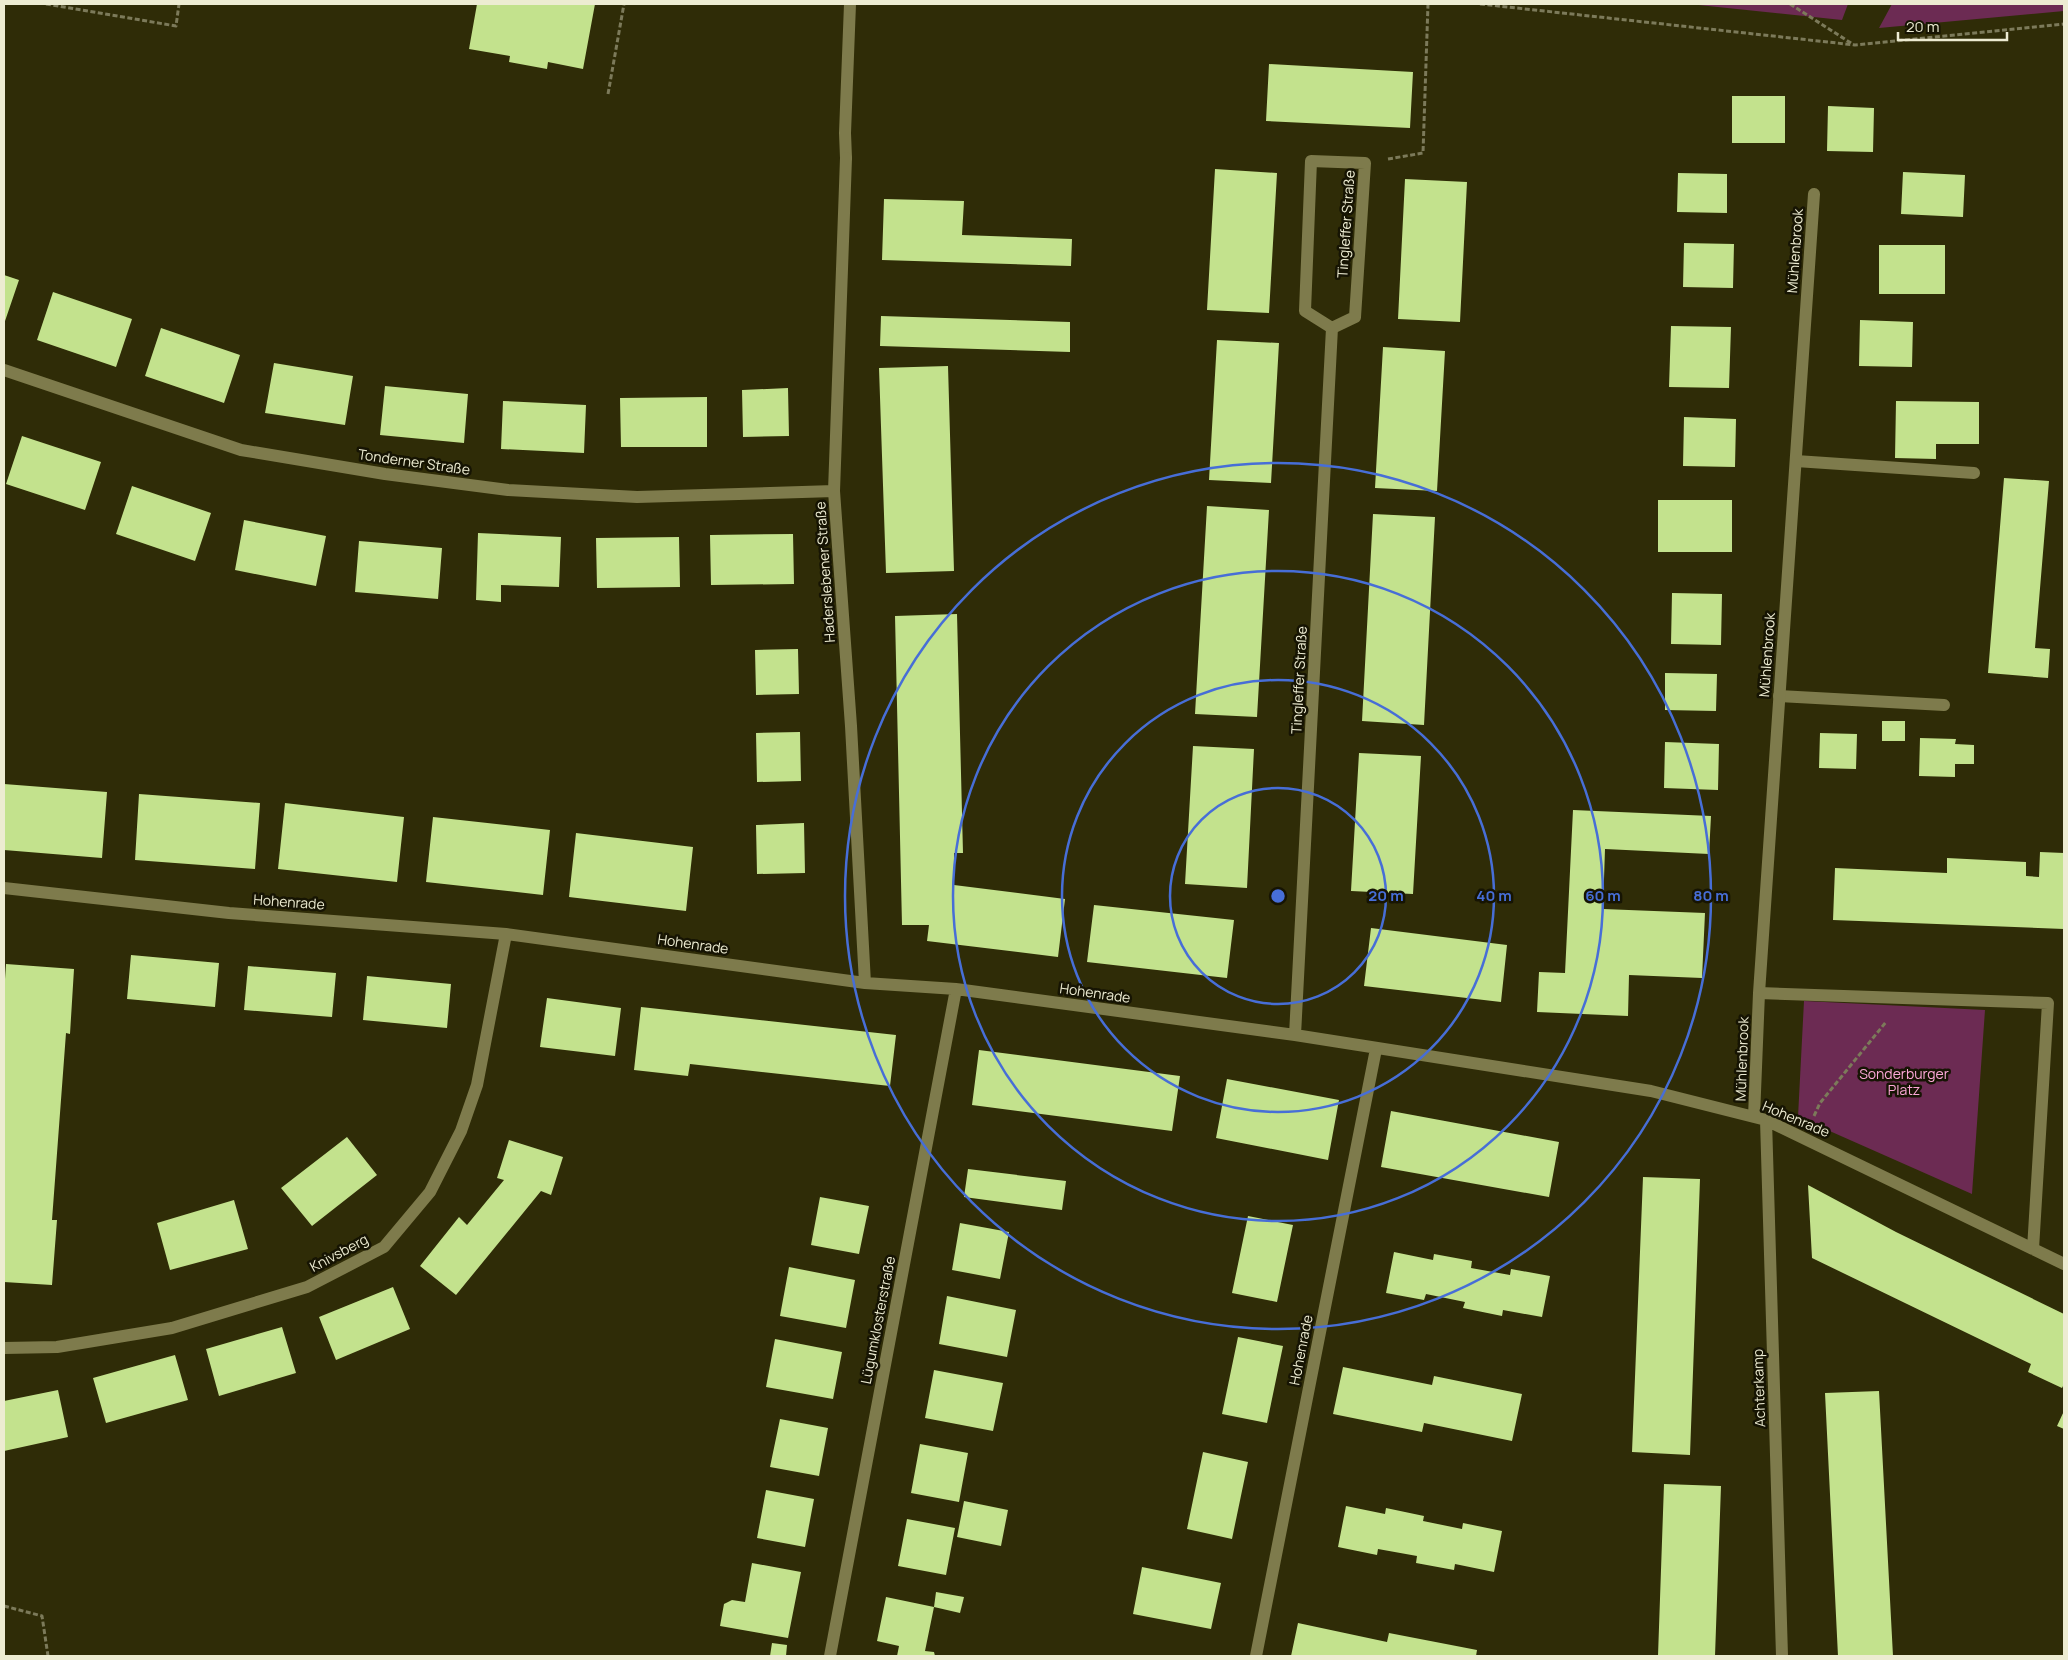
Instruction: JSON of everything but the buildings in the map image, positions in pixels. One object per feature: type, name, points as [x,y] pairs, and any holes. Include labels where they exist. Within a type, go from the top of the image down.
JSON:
[{"type":"street","name":"Haderslebener Straße","points":[[850,4],[834,491],[851,716],[865,983]]},
{"type":"street","name":"Tingleffer Straße","points":[[1311,161],[1365,162],[1356,317],[1332,328],[1305,311],[1311,161]]},
{"type":"street","name":"Mühlenbrook","points":[[1760,1119],[1759,993],[1814,194]]},
{"type":"street","name":"Tingleffer Straße","points":[[1295,1035],[1332,328]]},
{"type":"street","name":"Tonderner Straße","points":[[4,370],[240,450],[385,474],[508,490],[637,497],[834,491]]},
{"type":"street","points":[[1796,461],[1974,473]]},
{"type":"street","points":[[1779,696],[1944,705]]},
{"type":"street","name":"Hohenrade","points":[[4,888],[229,912],[506,934],[865,983],[956,989],[1295,1035],[1651,1091],[1760,1119],[1804,1138],[2064,1264]]},
{"type":"street","name":"Knivsberg","points":[[4,1348],[56,1347],[172,1328],[307,1287],[384,1247],[430,1192],[462,1131],[477,1085],[506,934]]},
{"type":"street","name":"Lügumklosterstraße","points":[[830,1656],[956,989]]},
{"type":"street","points":[[1759,993],[2048,1004],[2033,1249]]},
{"type":"street","name":"Hohenrade","points":[[1256,1656],[1376,1049]]},
{"type":"street","name":"Achterkamp","points":[[1760,1119],[1782,1656]]},
{"type":"path","points":[[46,4],[176,26],[179,4]]},
{"type":"path","points":[[608,94],[624,4]]},
{"type":"path","points":[[1365,162],[1423,154],[1428,4]]},
{"type":"path","points":[[1480,4],[1855,45],[2064,24]]},
{"type":"path","points":[[1790,4],[1855,45]]},
{"type":"path","points":[[1804,1138],[1820,1103],[1905,998]]},
{"type":"path","points":[[4,1606],[42,1616],[48,1656]]},
{"type":"green space","points":[[1689,4],[1848,4],[1842,20]]},
{"type":"green space","points":[[1892,4],[2064,4],[2064,11],[1879,28]]},
{"type":"green space","name":"Sonderburger Platz","points":[[1804,1001],[1985,1010],[1972,1194],[1798,1117]]}]
